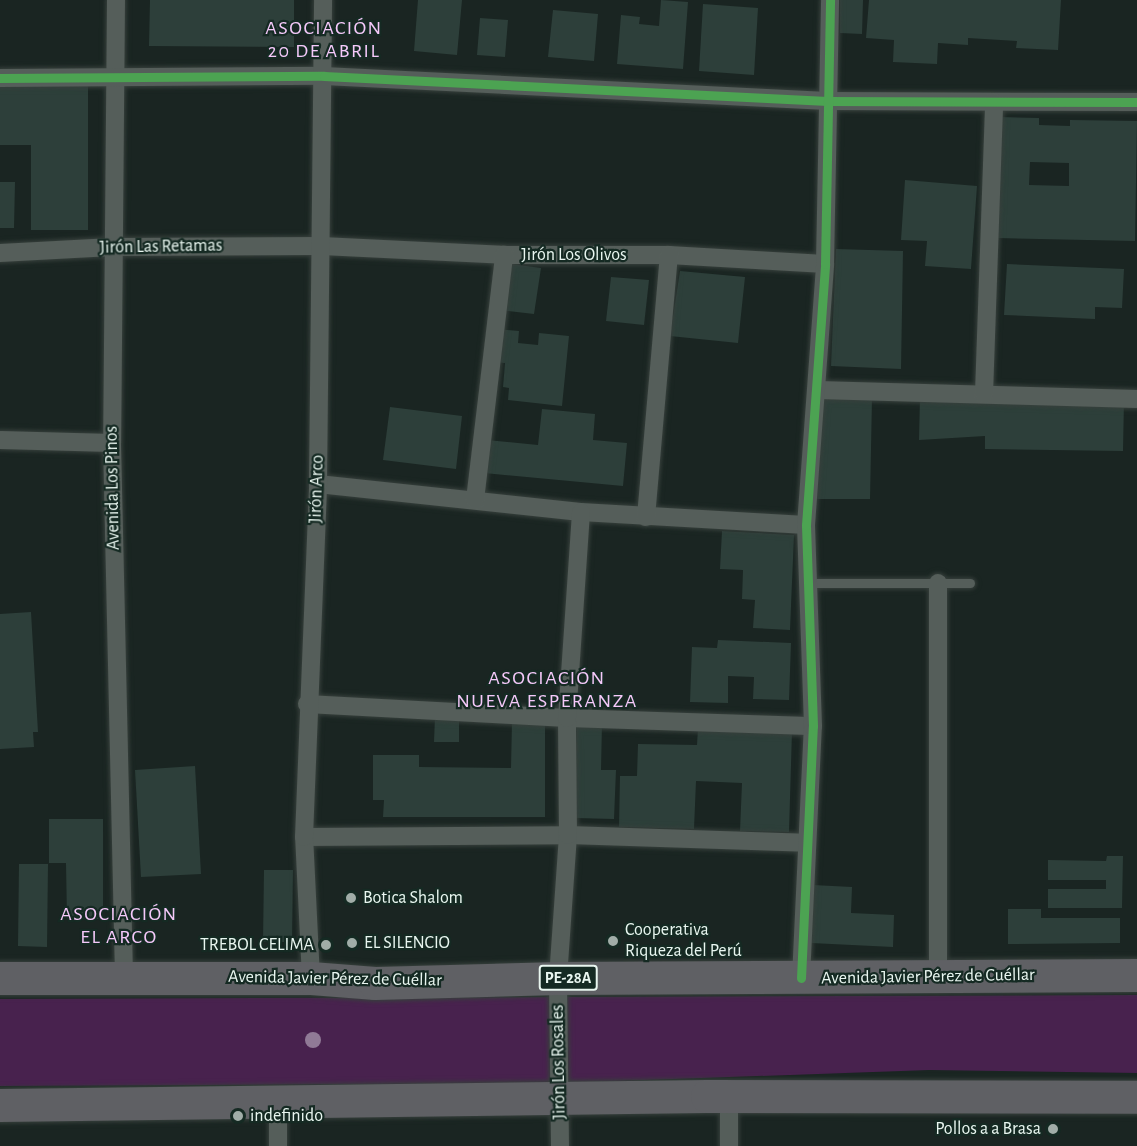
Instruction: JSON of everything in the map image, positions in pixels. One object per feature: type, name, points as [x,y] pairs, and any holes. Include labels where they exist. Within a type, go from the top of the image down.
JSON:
[{"type":"highway","name":"Avenida Javier Pérez de Cuéllar","points":[[0,978],[311,978],[375,983],[558,978],[1137,975]]},
{"type":"highway","points":[[0,1105],[729,1098],[1137,1097]]},
{"type":"street","name":"Avenida Los Pinos","points":[[116,0],[118,76],[112,247],[112,443],[124,977]]},
{"type":"street","name":"Jirón Arco","points":[[311,978],[304,837],[307,704],[318,484],[323,0]]},
{"type":"street","points":[[801,978],[805,843],[813,726],[806,525],[818,390],[825,264],[830,0]]},
{"type":"street","points":[[0,78],[324,76],[827,101],[1137,102]]},
{"type":"street","points":[[984,394],[994,102]]},
{"type":"street","name":"Jirón Las Retamas","points":[[0,253],[112,247],[322,246]]},
{"type":"street","name":"Jirón Los Olivos","points":[[322,246],[504,255],[669,255],[825,264]]},
{"type":"street","points":[[475,500],[504,255]]},
{"type":"street","points":[[646,517],[669,255]]},
{"type":"street","points":[[818,390],[1137,399]]},
{"type":"street","points":[[0,440],[112,443]]},
{"type":"street","points":[[318,484],[581,512],[806,525]]},
{"type":"street","name":"Jirón Los Rosales","points":[[560,1146],[558,978],[568,835],[567,718],[581,512]]},
{"type":"street","points":[[938,583],[938,976]]},
{"type":"street","points":[[307,704],[567,718],[813,726]]},
{"type":"street","points":[[304,837],[568,835],[805,843]]},
{"type":"street","points":[[729,1098],[729,1146]]},
{"type":"street","points":[[278,1102],[278,1146]]},
{"type":"lane","points":[[808,583],[970,584]]},
{"type":"shaded area","points":[[1137,995],[1137,1073],[929,1070],[560,1083],[0,1086],[0,999]]},
{"type":"building","points":[[150,0],[294,0],[294,47],[149,46]]},
{"type":"building","points":[[418,0],[462,0],[457,55],[414,51]]},
{"type":"building","points":[[661,0],[688,2],[683,69],[617,64],[621,15],[640,17],[639,24],[659,26]]},
{"type":"building","points":[[840,0],[863,0],[862,34],[840,33]]},
{"type":"building","points":[[869,0],[1061,0],[1058,50],[1016,48],[1017,41],[968,38],[968,45],[938,43],[937,64],[893,62],[894,40],[866,38]]},
{"type":"building","points":[[703,4],[758,8],[754,75],[699,71]]},
{"type":"building","points":[[553,10],[598,14],[594,61],[548,57]]},
{"type":"building","points":[[480,18],[508,20],[505,57],[477,55]]},
{"type":"building","points":[[0,84],[88,84],[88,230],[31,230],[31,145],[0,145]]},
{"type":"building","points":[[1000,117],[1039,118],[1039,125],[1070,126],[1070,120],[1137,121],[1135,241],[997,238]],"holes":[[[1030,162],[1069,163],[1069,186],[1029,185]]]},
{"type":"building","points":[[905,180],[977,186],[971,269],[925,266],[927,241],[901,240]]},
{"type":"building","points":[[0,182],[15,182],[14,228],[0,228]]},
{"type":"building","points":[[836,249],[903,251],[901,369],[831,366]]},
{"type":"building","points":[[505,263],[541,268],[534,314],[499,310]]},
{"type":"building","points":[[1007,264],[1124,269],[1122,308],[1095,307],[1095,319],[1004,315]]},
{"type":"building","points":[[680,271],[745,277],[738,343],[670,336]]},
{"type":"building","points":[[611,277],[649,280],[644,325],[606,321]]},
{"type":"building","points":[[497,329],[519,331],[518,343],[538,345],[539,333],[569,336],[562,406],[508,400],[509,388],[503,387],[505,363],[494,362]]},
{"type":"building","points":[[920,396],[1124,400],[1123,451],[985,449],[985,436],[919,440]]},
{"type":"building","points":[[818,397],[872,398],[870,499],[816,499]]},
{"type":"building","points":[[390,407],[462,416],[456,469],[383,460]]},
{"type":"building","points":[[542,409],[595,414],[593,440],[627,443],[623,486],[484,473],[487,440],[538,445]]},
{"type":"building","points":[[722,531],[794,535],[790,630],[753,628],[755,600],[742,599],[743,570],[720,569]]},
{"type":"building","points":[[31,612],[38,732],[33,732],[34,747],[0,749],[0,614]]},
{"type":"building","points":[[718,640],[791,643],[789,700],[753,699],[754,677],[728,676],[728,703],[690,702],[692,647],[717,648]]},
{"type":"building","points":[[435,716],[459,716],[459,742],[434,742]]},
{"type":"building","points":[[512,721],[545,721],[545,817],[383,817],[384,800],[373,800],[373,755],[419,755],[419,767],[511,768]]},
{"type":"building","points":[[577,723],[602,724],[601,770],[616,770],[614,819],[575,818]]},
{"type":"building","points":[[698,728],[792,731],[789,832],[740,831],[742,783],[696,781],[694,829],[619,827],[620,776],[637,776],[638,744],[697,745]]},
{"type":"building","points":[[195,766],[201,874],[141,877],[135,770]]},
{"type":"building","points":[[49,819],[103,819],[103,919],[67,919],[66,863],[49,863]]},
{"type":"building","points":[[1107,856],[1123,856],[1122,908],[1048,908],[1048,889],[1106,889],[1106,880],[1048,880],[1048,860],[1106,861]]},
{"type":"building","points":[[19,864],[48,864],[47,947],[18,946]]},
{"type":"building","points":[[264,870],[293,870],[292,942],[263,942]]},
{"type":"building","points":[[813,885],[852,887],[851,913],[894,915],[893,947],[811,943]]},
{"type":"building","points":[[1008,909],[1041,909],[1041,918],[1120,918],[1120,943],[1008,944]]},
{"type":"cycle path","points":[[801,978],[813,726],[806,525],[825,264],[830,0]]},
{"type":"cycle path","points":[[0,78],[324,76],[827,101],[1137,102]]},
{"type":"place","name":"Botica Shalom","points":[[351,898]]},
{"type":"place","name":"Cooperativa Riqueza del Perú","points":[[613,941]]},
{"type":"place","name":"EL SILENCIO","points":[[352,943]]},
{"type":"place","name":"TREBOL CELIMA","points":[[326,945]]},
{"type":"place","name":"indefinido","points":[[238,1116]]},
{"type":"place","name":"Pollos a a Brasa","points":[[1053,1129]]},
{"type":"district","name":"ASOCIACIÓN 20 DE ABRIL","points":[[324,40]]},
{"type":"district","name":"ASOCIACIÓN NUEVA ESPERANZA","points":[[547,690]]},
{"type":"district","name":"ASOCIACIÓN EL ARCO","points":[[119,926]]}]
